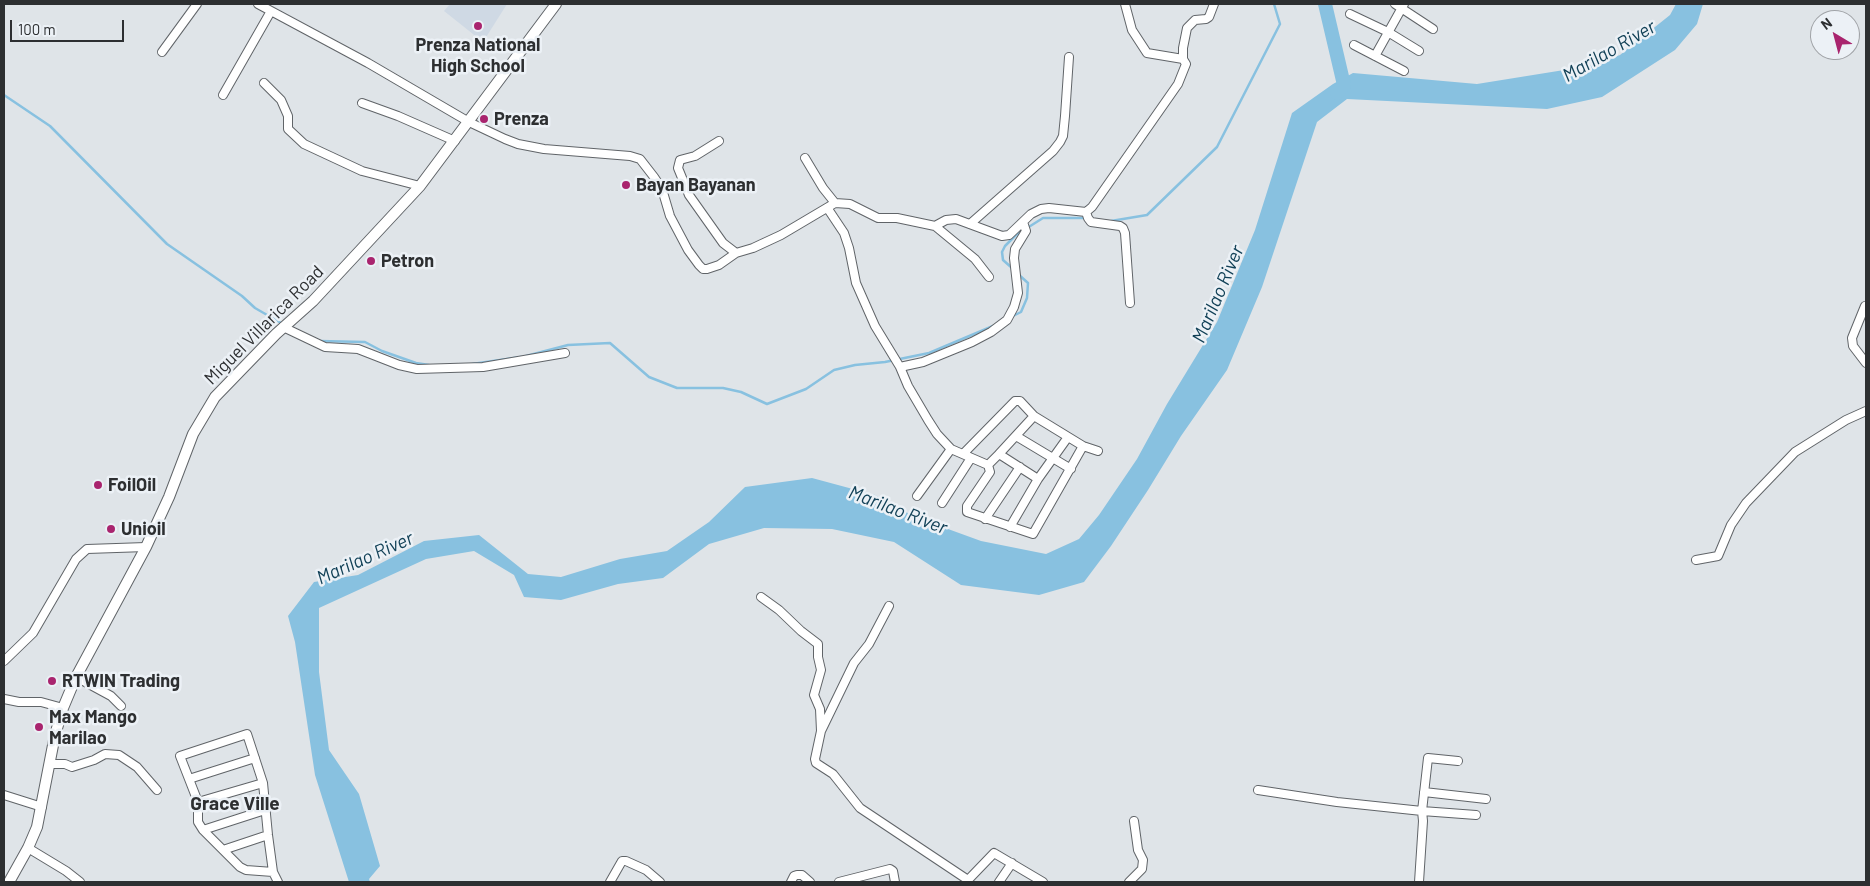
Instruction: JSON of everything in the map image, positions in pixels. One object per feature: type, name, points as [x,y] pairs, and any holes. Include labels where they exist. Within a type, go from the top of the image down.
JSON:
[{"type":"main road","name":"Miguel Villarica Road","points":[[10,882],[37,827],[55,735],[63,708],[76,677],[146,547],[169,497],[194,434],[215,396],[283,327],[313,301],[420,186],[556,4]]},
{"type":"street","points":[[162,52],[197,4]]},
{"type":"street","points":[[258,4],[368,63],[469,122],[505,139],[527,146],[636,157],[644,162],[662,189],[678,235],[703,269],[719,265],[736,253],[753,248],[781,235],[828,209],[835,203],[850,204],[878,218],[897,218],[935,226],[975,258],[989,277]]},
{"type":"street","points":[[1125,4],[1132,30],[1147,52],[1183,58]]},
{"type":"street","points":[[935,226],[946,220],[956,219],[1002,236],[1009,235],[1031,214],[1041,209],[1049,208],[1086,212],[1092,207],[1178,84],[1186,64],[1183,58],[1183,48],[1187,28],[1195,20],[1209,17],[1214,4]]},
{"type":"street","points":[[1375,56],[1400,5],[1433,29]]},
{"type":"street","points":[[223,96],[271,11]]},
{"type":"street","points":[[1350,14],[1388,32],[1420,51]]},
{"type":"street","points":[[1354,45],[1404,71]]},
{"type":"street","points":[[970,224],[1053,151],[1060,142],[1063,136],[1069,57]]},
{"type":"street","points":[[264,83],[282,100],[288,116],[288,130],[304,144],[362,171],[420,186]]},
{"type":"street","points":[[362,103],[398,116],[455,141]]},
{"type":"street","points":[[719,141],[695,156],[680,160],[678,168],[689,195],[723,243],[736,253]]},
{"type":"street","points":[[805,158],[823,188],[835,203]]},
{"type":"street","points":[[828,209],[844,233],[856,283],[874,326],[898,362],[908,386],[928,420],[950,449],[988,465]]},
{"type":"street","points":[[1086,212],[1092,222],[1123,228],[1125,233],[1130,303]]},
{"type":"street","points":[[898,362],[923,362],[972,342],[991,332],[1007,320],[1014,307],[1018,293],[1014,258],[1015,249],[1026,232],[1023,222]]},
{"type":"street","points":[[1865,306],[1852,338],[1853,346],[1866,363]]},
{"type":"street","points":[[283,327],[325,347],[358,349],[399,365],[417,369],[482,366],[565,352]]},
{"type":"street","points":[[963,454],[1017,400],[1034,416],[1083,446],[1098,452]]},
{"type":"street","points":[[1696,560],[1717,558],[1731,525],[1746,503],[1795,452],[1846,420],[1866,411]]},
{"type":"street","points":[[988,465],[1034,416]]},
{"type":"street","points":[[1016,436],[1071,469]]},
{"type":"street","points":[[1010,527],[1038,479],[1068,437]]},
{"type":"street","points":[[988,465],[990,472],[966,509],[970,513],[985,519],[1033,534],[1083,446]]},
{"type":"street","points":[[917,496],[950,449]]},
{"type":"street","points":[[999,454],[1038,479]]},
{"type":"street","points":[[942,503],[972,458]]},
{"type":"street","points":[[985,519],[1020,467]]},
{"type":"street","points":[[4,662],[33,633],[76,559],[87,549],[146,547]]},
{"type":"street","points":[[761,597],[818,644],[821,670],[814,695],[820,709],[820,731],[816,763],[833,774],[860,808],[968,881],[991,854],[994,853],[1042,882]]},
{"type":"street","points":[[820,731],[854,664],[869,644],[889,606]]},
{"type":"street","points":[[76,677],[111,696],[121,706]]},
{"type":"street","points":[[4,698],[19,702],[41,702],[63,708]]},
{"type":"street","points":[[274,872],[246,870],[203,830],[198,822],[198,802],[180,756],[247,734],[263,783],[268,835],[274,872],[278,882]]},
{"type":"street","points":[[50,764],[64,764],[72,767],[94,760],[105,754],[119,755],[137,767],[157,790]]},
{"type":"street","points":[[189,780],[256,758]]},
{"type":"street","points":[[1419,882],[1422,811],[1428,758],[1458,761]]},
{"type":"street","points":[[198,802],[263,783]]},
{"type":"street","points":[[1258,790],[1337,802],[1476,815]]},
{"type":"street","points":[[1424,792],[1486,799]]},
{"type":"street","points":[[4,796],[42,807]]},
{"type":"street","points":[[203,830],[265,810]]},
{"type":"street","points":[[1130,882],[1142,869],[1143,860],[1138,850],[1134,821]]},
{"type":"street","points":[[223,850],[268,835]]},
{"type":"street","points":[[28,848],[66,871],[80,882]]},
{"type":"street","points":[[610,882],[622,861],[646,870],[660,882]]},
{"type":"street","points":[[999,882],[1012,863]]},
{"type":"street","points":[[839,882],[870,879],[890,868],[892,869],[895,882]]},
{"type":"street","points":[[791,882],[794,876],[802,875],[810,882]]},
{"type":"shaded area","name":"Prenza National High School","points":[[450,4],[507,4],[483,42],[444,11]]},
{"type":"water","name":"Marilao River","points":[[1676,4],[1703,4],[1697,24],[1675,50],[1602,97],[1547,109],[1347,99],[1317,122],[1262,287],[1227,370],[1181,436],[1111,546],[1084,582],[1039,595],[961,585],[894,542],[832,529],[764,528],[709,544],[663,578],[618,584],[561,600],[524,597],[514,575],[474,551],[426,559],[319,608],[319,672],[329,750],[359,794],[380,866],[369,879],[370,882],[349,882],[315,775],[295,642],[288,616],[314,582],[358,575],[424,541],[479,535],[528,574],[561,577],[620,559],[667,551],[709,522],[745,487],[812,478],[875,495],[915,517],[981,541],[1046,554],[1079,539],[1099,515],[1137,459],[1167,404],[1217,322],[1255,230],[1292,113],[1333,84],[1353,73],[1477,84],[1589,66],[1620,55],[1670,15]]},
{"type":"waterway","points":[[1111,221],[1147,215],[1217,147],[1280,24],[1274,4]]},
{"type":"waterway","points":[[1325,4],[1344,85],[1337,93]]},
{"type":"waterway","points":[[4,95],[50,126],[167,244],[242,296],[255,308],[281,323]]},
{"type":"waterway","points":[[1012,268],[1003,260],[1002,252],[1016,235],[1043,218],[1085,218]]},
{"type":"waterway","points":[[1011,317],[1021,312],[1027,298],[1028,283],[1018,274]]},
{"type":"waterway","points":[[526,356],[568,345],[610,343],[649,377],[677,388],[723,388],[741,392],[767,404],[806,389],[834,370],[929,353],[993,326]]},
{"type":"waterway","points":[[319,341],[365,342],[382,351],[416,363],[429,365]]},
{"type":"waterway","points":[[472,364],[521,357]]},
{"type":"place","name":"Prenza National High School","points":[[478,26]]},
{"type":"place","name":"Prenza","points":[[484,119]]},
{"type":"place","name":"Bayan Bayanan","points":[[626,185]]},
{"type":"place","name":"Petron","points":[[371,261]]},
{"type":"place","name":"FoilOil","points":[[98,485]]},
{"type":"place","name":"Unioil","points":[[111,529]]},
{"type":"place","name":"RTWIN Trading","points":[[52,681]]},
{"type":"place","name":"Max Mango Marilao","points":[[39,727]]},
{"type":"district","name":"Grace Ville","points":[[235,804]]}]
